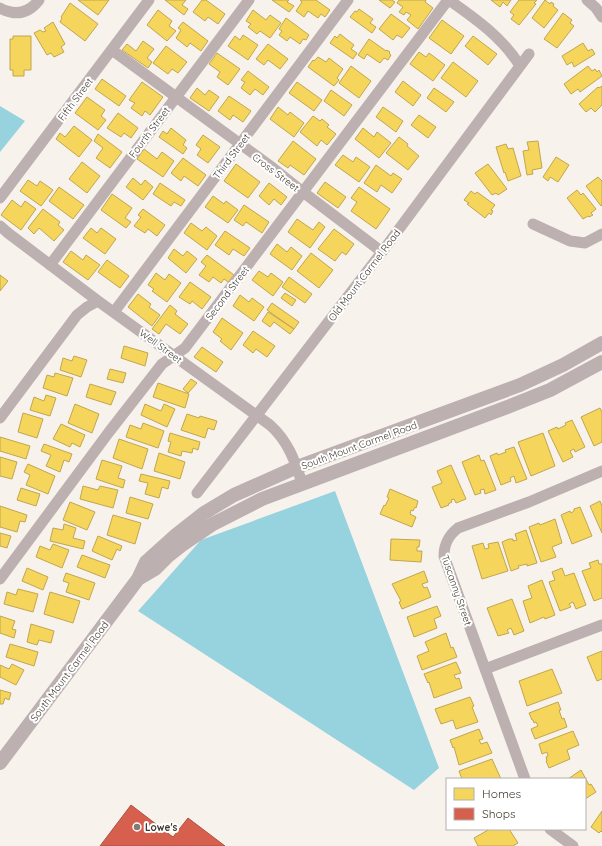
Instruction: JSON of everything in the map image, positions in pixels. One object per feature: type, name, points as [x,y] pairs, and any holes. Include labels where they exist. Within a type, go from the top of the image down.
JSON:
[{"type":"street","points":[[0,8],[11,12],[22,13],[30,9],[39,0]]},
{"type":"street","name":"Fifth Street","points":[[0,198],[149,0]]},
{"type":"street","name":"Fourth Street","points":[[50,265],[249,0]]},
{"type":"street","name":"Third Street","points":[[114,312],[348,0]]},
{"type":"street","points":[[449,0],[490,31],[508,49],[520,66]]},
{"type":"street","name":"Second Street","points":[[0,579],[139,392],[162,364],[185,348],[449,0]]},
{"type":"street","points":[[588,0],[602,17]]},
{"type":"street","name":"Cross Street","points":[[112,50],[273,168],[382,252]]},
{"type":"street","name":"Old Mount Carmel Road","points":[[197,494],[382,252],[529,54]]},
{"type":"street","points":[[533,224],[570,241],[585,243],[602,234]]},
{"type":"street","name":"Well Street","points":[[0,226],[98,301],[270,425],[282,437],[291,451],[302,483]]},
{"type":"street","points":[[0,418],[77,315],[98,301]]},
{"type":"street","name":"South Mount Carmel Road","points":[[0,763],[138,579],[146,562],[176,535],[204,513],[234,496],[297,467],[520,385],[563,365],[602,343]]},
{"type":"street","name":"South Mount Carmel Road","points":[[138,579],[155,570],[168,556],[213,524],[262,499],[550,390],[602,362]]},
{"type":"street","name":"Tuscanny Street","points":[[525,778],[444,556],[444,548],[446,541],[458,528],[529,502],[602,471]]},
{"type":"street","points":[[485,669],[602,625]]},
{"type":"street","points":[[551,830],[573,846]]},
{"type":"water","points":[[0,106],[25,121],[0,152]]},
{"type":"water","points":[[335,491],[439,768],[414,790],[138,611],[201,540]]},
{"type":"building: Homes","points":[[78,0],[109,0],[98,15]]},
{"type":"building: Homes","points":[[165,0],[186,0],[182,5],[188,9],[184,15]]},
{"type":"building: Homes","points":[[202,0],[206,0],[225,14],[218,24],[208,17],[205,21],[193,12]]},
{"type":"building: Homes","points":[[272,0],[289,0],[287,2],[294,6],[289,12]]},
{"type":"building: Homes","points":[[300,0],[316,0],[330,10],[325,17],[321,14],[318,18],[308,11],[304,17],[296,11],[302,2]]},
{"type":"building: Homes","points":[[379,0],[392,0],[395,2],[390,8]]},
{"type":"building: Homes","points":[[399,0],[426,0],[425,2],[433,8],[418,29],[407,20],[411,15],[406,12],[404,15],[399,12],[403,7],[397,3]]},
{"type":"building: Homes","points":[[491,0],[511,0],[507,6],[503,2],[500,7]]},
{"type":"building: Homes","points":[[519,0],[537,0],[534,3],[536,4],[519,25],[511,19],[514,15],[510,12]]},
{"type":"building: Homes","points":[[545,0],[550,4],[551,2],[554,4],[553,6],[558,10],[544,28],[532,18]]},
{"type":"building: Homes","points":[[70,3],[98,24],[85,41],[60,22],[61,17]]},
{"type":"building: Homes","points":[[359,9],[373,19],[370,23],[376,27],[372,33],[350,17]]},
{"type":"building: Homes","points":[[158,10],[172,21],[169,26],[176,31],[167,41],[147,25]]},
{"type":"building: Homes","points":[[253,10],[266,20],[270,15],[281,23],[270,38],[260,31],[257,34],[248,27],[251,24],[246,21]]},
{"type":"building: Homes","points":[[563,13],[572,20],[570,23],[574,26],[557,48],[544,39]]},
{"type":"building: Homes","points":[[391,14],[410,28],[402,38],[397,35],[393,40],[379,29]]},
{"type":"building: Homes","points":[[286,18],[309,35],[306,40],[303,39],[300,44],[290,37],[287,41],[279,35],[282,31],[279,29]]},
{"type":"building: Homes","points":[[442,20],[464,36],[451,54],[429,38]]},
{"type":"building: Homes","points":[[53,22],[65,44],[61,47],[64,52],[54,57],[51,53],[47,55],[34,33],[40,30],[43,32],[46,31],[44,28]]},
{"type":"building: Homes","points":[[183,22],[208,41],[201,51],[190,43],[187,47],[176,38],[181,30],[178,28]]},
{"type":"building: Homes","points":[[340,34],[354,45],[351,49],[357,53],[353,59],[330,43],[335,36],[337,38]]},
{"type":"building: Homes","points":[[243,35],[258,45],[248,60],[228,46],[235,36],[240,40]]},
{"type":"building: Homes","points":[[13,36],[31,36],[31,70],[24,70],[24,76],[13,76],[13,70],[10,70],[10,39],[13,39]]},
{"type":"building: Homes","points":[[473,36],[497,54],[488,65],[465,46]]},
{"type":"building: Homes","points":[[369,39],[386,51],[387,50],[390,52],[389,53],[391,55],[388,60],[384,58],[380,63],[367,54],[364,59],[358,55]]},
{"type":"building: Homes","points":[[143,41],[154,49],[147,58],[152,62],[148,68],[122,50],[127,44],[136,51]]},
{"type":"building: Homes","points":[[583,43],[588,51],[592,49],[595,54],[574,67],[572,62],[567,65],[562,56]]},
{"type":"building: Homes","points":[[268,44],[288,59],[280,69],[268,60],[264,65],[256,59]]},
{"type":"building: Homes","points":[[166,46],[187,62],[178,73],[172,69],[168,74],[153,63]]},
{"type":"building: Homes","points":[[419,52],[426,57],[429,53],[445,65],[433,81],[410,64]]},
{"type":"building: Homes","points":[[217,53],[240,69],[228,85],[217,77],[220,72],[209,64]]},
{"type":"building: Homes","points":[[318,57],[326,62],[329,58],[343,69],[337,78],[339,80],[334,86],[308,67],[313,60],[314,61]]},
{"type":"building: Homes","points":[[453,62],[478,81],[466,97],[441,78]]},
{"type":"building: Homes","points":[[351,66],[371,81],[359,98],[339,83]]},
{"type":"building: Homes","points":[[588,66],[592,71],[595,69],[597,72],[599,70],[602,76],[580,92],[578,89],[571,94],[564,84]]},
{"type":"building: Homes","points":[[248,71],[269,87],[263,95],[255,89],[250,95],[241,88],[245,82],[241,80]]},
{"type":"building: Homes","points":[[102,79],[126,96],[119,106],[95,89]]},
{"type":"building: Homes","points":[[403,81],[421,95],[413,106],[395,92]]},
{"type":"building: Homes","points":[[142,82],[163,97],[150,115],[145,111],[142,116],[131,108],[135,103],[129,100]]},
{"type":"building: Homes","points":[[297,82],[322,100],[314,111],[289,93]]},
{"type":"building: Homes","points":[[602,86],[602,105],[595,112],[591,108],[586,112],[579,104],[598,87],[599,88]]},
{"type":"building: Homes","points":[[197,88],[205,95],[209,90],[219,97],[209,111],[190,98]]},
{"type":"building: Homes","points":[[434,88],[454,102],[446,112],[427,98]]},
{"type":"building: Homes","points":[[331,90],[352,105],[344,116],[324,101]]},
{"type":"building: Homes","points":[[229,96],[251,111],[243,122],[233,115],[230,120],[218,111]]},
{"type":"building: Homes","points":[[87,97],[105,110],[101,116],[106,120],[98,130],[75,113]]},
{"type":"building: Homes","points":[[278,107],[288,115],[290,112],[304,123],[294,137],[270,119]]},
{"type":"building: Homes","points":[[383,107],[403,121],[396,132],[376,117]]},
{"type":"building: Homes","points":[[118,113],[138,128],[131,138],[124,133],[121,137],[107,128]]},
{"type":"building: Homes","points":[[419,115],[436,127],[428,138],[411,125]]},
{"type":"building: Homes","points":[[313,116],[320,121],[322,119],[329,125],[327,127],[336,134],[327,145],[321,140],[317,146],[300,132]]},
{"type":"building: Homes","points":[[74,126],[92,140],[79,157],[56,139],[60,133],[65,137]]},
{"type":"building: Homes","points":[[171,128],[186,140],[183,145],[187,148],[183,154],[159,137],[163,131],[167,134]]},
{"type":"building: Homes","points":[[363,128],[374,137],[377,132],[391,143],[379,158],[355,139]]},
{"type":"building: Homes","points":[[98,134],[122,152],[110,168],[96,158],[103,148],[94,141]]},
{"type":"building: Homes","points":[[203,135],[220,147],[208,163],[197,155],[201,149],[196,145]]},
{"type":"building: Homes","points":[[399,137],[419,156],[408,170],[386,153]]},
{"type":"building: Homes","points":[[293,141],[316,159],[304,175],[290,165],[288,168],[278,161]]},
{"type":"building: Homes","points":[[538,141],[542,168],[532,170],[533,174],[527,175],[523,151],[529,150],[527,142]]},
{"type":"building: Homes","points":[[506,144],[508,149],[513,148],[521,176],[508,181],[496,147]]},
{"type":"building: Homes","points":[[144,149],[157,159],[162,152],[174,161],[163,177],[137,159]]},
{"type":"building: Homes","points":[[343,155],[353,162],[356,157],[370,167],[359,182],[335,165]]},
{"type":"building: Homes","points":[[556,157],[569,165],[558,182],[550,177],[548,181],[543,177]]},
{"type":"building: Homes","points":[[183,158],[206,175],[198,186],[184,176],[181,181],[171,173]]},
{"type":"building: Homes","points":[[82,162],[100,176],[87,193],[69,179]]},
{"type":"building: Homes","points":[[236,164],[260,182],[248,198],[224,181]]},
{"type":"building: Homes","points":[[488,164],[507,189],[498,195],[496,193],[492,195],[475,173]]},
{"type":"building: Homes","points":[[376,165],[391,176],[393,173],[402,179],[392,193],[381,185],[377,192],[364,183]]},
{"type":"building: Homes","points":[[598,177],[602,181],[601,206],[586,186]]},
{"type":"building: Homes","points":[[133,178],[141,185],[145,180],[153,187],[143,200],[126,187]]},
{"type":"building: Homes","points":[[28,180],[37,186],[40,181],[53,190],[41,206],[20,191]]},
{"type":"building: Homes","points":[[325,182],[346,197],[338,208],[317,193]]},
{"type":"building: Homes","points":[[160,183],[185,200],[181,206],[174,202],[171,206],[153,194]]},
{"type":"building: Homes","points":[[269,183],[287,197],[281,205],[274,199],[269,205],[259,196]]},
{"type":"building: Homes","points":[[59,187],[84,205],[73,219],[49,201]]},
{"type":"building: Homes","points":[[359,187],[390,209],[376,229],[351,211],[357,202],[351,198]]},
{"type":"building: Homes","points":[[577,190],[581,195],[583,193],[596,209],[591,213],[593,215],[583,219],[567,198]]},
{"type":"building: Homes","points":[[471,191],[475,194],[477,192],[495,205],[491,210],[493,211],[491,215],[489,213],[485,218],[467,204],[469,203],[464,200]]},
{"type":"building: Homes","points":[[112,194],[132,208],[125,218],[131,222],[126,228],[101,210]]},
{"type":"building: Homes","points":[[213,196],[224,204],[226,201],[238,210],[228,223],[205,207]]},
{"type":"building: Homes","points":[[12,200],[21,207],[25,201],[36,209],[21,230],[1,215]]},
{"type":"building: Homes","points":[[244,205],[269,222],[262,233],[246,222],[243,226],[234,220]]},
{"type":"building: Homes","points":[[43,209],[60,222],[58,225],[64,230],[54,241],[39,228],[34,234],[28,228]]},
{"type":"building: Homes","points":[[143,209],[165,225],[157,236],[148,229],[145,233],[134,226],[141,217],[138,215]]},
{"type":"building: Homes","points":[[297,219],[313,230],[319,222],[325,227],[310,248],[288,232]]},
{"type":"building: Homes","points":[[191,223],[202,231],[206,227],[217,236],[207,250],[184,233]]},
{"type":"building: Homes","points":[[91,228],[97,233],[101,228],[116,239],[105,254],[83,238]]},
{"type":"building: Homes","points":[[334,229],[354,244],[346,255],[342,252],[335,261],[318,249]]},
{"type":"building: Homes","points":[[225,231],[250,248],[244,256],[233,249],[229,255],[215,245]]},
{"type":"building: Homes","points":[[277,244],[287,252],[291,247],[302,256],[292,270],[270,254]]},
{"type":"building: Homes","points":[[174,249],[183,256],[187,251],[197,259],[186,273],[168,258]]},
{"type":"building: Homes","points":[[71,251],[83,260],[86,255],[100,265],[88,280],[63,262]]},
{"type":"building: Homes","points":[[311,253],[333,270],[319,288],[297,271]]},
{"type":"building: Homes","points":[[207,255],[234,275],[228,282],[224,279],[221,283],[213,277],[209,282],[199,275],[206,266],[201,262]]},
{"type":"building: Homes","points":[[107,260],[129,276],[120,288],[98,272]]},
{"type":"building: Homes","points":[[259,271],[268,277],[271,273],[283,282],[273,296],[252,280]]},
{"type":"building: Homes","points":[[156,273],[165,280],[169,274],[181,283],[167,302],[152,291],[154,289],[148,285]]},
{"type":"building: Homes","points":[[0,275],[8,281],[0,291]]},
{"type":"building: Homes","points":[[289,277],[312,294],[305,303],[282,287]]},
{"type":"building: Homes","points":[[190,282],[211,297],[202,309],[192,301],[190,304],[179,297]]},
{"type":"building: Homes","points":[[285,293],[296,300],[292,306],[281,298]]},
{"type":"building: Homes","points":[[138,294],[151,304],[149,307],[160,315],[152,326],[128,307]]},
{"type":"building: Homes","points":[[240,295],[249,302],[252,298],[264,307],[254,321],[233,306]]},
{"type":"building: Homes","points":[[272,303],[299,322],[294,329],[267,310]]},
{"type":"building: Homes","points":[[170,305],[177,311],[175,314],[188,324],[180,334],[166,324],[159,334],[152,329]]},
{"type":"building: Homes","points":[[268,312],[294,329],[290,334],[274,322],[270,327],[262,321]]},
{"type":"building: Homes","points":[[222,318],[243,333],[231,350],[220,341],[222,339],[213,332]]},
{"type":"building: Homes","points":[[253,331],[275,346],[267,357],[256,349],[253,353],[243,345]]},
{"type":"building: Homes","points":[[124,346],[148,353],[145,366],[121,358]]},
{"type":"building: Homes","points":[[202,347],[223,362],[216,372],[194,357]]},
{"type":"building: Homes","points":[[74,356],[87,360],[81,377],[60,370],[63,358],[72,361]]},
{"type":"building: Homes","points":[[110,369],[126,373],[123,383],[107,379]]},
{"type":"building: Homes","points":[[55,373],[73,378],[67,396],[43,388],[47,375],[54,377]]},
{"type":"building: Homes","points":[[191,379],[197,383],[188,393],[183,389]]},
{"type":"building: Homes","points":[[158,383],[189,394],[185,408],[153,397]]},
{"type":"building: Homes","points":[[90,384],[116,392],[111,405],[86,397]]},
{"type":"building: Homes","points":[[46,395],[56,398],[50,416],[30,410],[34,397],[44,401]]},
{"type":"building: Homes","points":[[75,404],[99,414],[92,433],[68,423]]},
{"type":"building: Homes","points":[[145,404],[161,411],[164,404],[175,409],[167,427],[141,415]]},
{"type":"building: Homes","points":[[600,408],[602,412],[602,442],[594,446],[581,417]]},
{"type":"building: Homes","points":[[23,413],[43,419],[37,438],[18,432]]},
{"type":"building: Homes","points":[[187,414],[217,421],[214,430],[208,428],[205,438],[181,430]]},
{"type":"building: Homes","points":[[572,420],[585,447],[575,452],[574,449],[570,451],[573,457],[563,462],[548,431],[557,427],[558,429],[566,425],[565,423]]},
{"type":"building: Homes","points":[[143,423],[164,431],[158,448],[126,437],[130,425],[141,429]]},
{"type":"building: Homes","points":[[61,424],[85,435],[80,447],[72,443],[70,447],[53,439]]},
{"type":"building: Homes","points":[[170,433],[200,442],[198,450],[193,448],[192,453],[182,451],[181,456],[168,452],[171,442],[168,441]]},
{"type":"building: Homes","points":[[543,433],[555,466],[531,476],[518,442]]},
{"type":"building: Homes","points":[[0,437],[30,446],[26,459],[0,451]]},
{"type":"building: Homes","points":[[119,439],[148,449],[142,469],[113,458]]},
{"type":"building: Homes","points":[[44,444],[72,454],[69,462],[64,460],[60,472],[46,466],[51,455],[41,451]]},
{"type":"building: Homes","points":[[514,447],[527,479],[516,483],[514,476],[510,478],[511,481],[501,485],[490,456],[497,453],[498,455],[506,452],[505,450]]},
{"type":"building: Homes","points":[[159,453],[185,462],[180,479],[154,471]]},
{"type":"building: Homes","points":[[479,455],[481,461],[484,460],[496,490],[485,494],[484,489],[480,490],[481,493],[475,495],[462,462]]},
{"type":"building: Homes","points":[[0,457],[17,462],[12,479],[0,476]]},
{"type":"building: Homes","points":[[102,460],[122,466],[118,478],[125,480],[123,488],[96,479]]},
{"type":"building: Homes","points":[[28,464],[55,476],[48,494],[26,485],[30,475],[24,472]]},
{"type":"building: Homes","points":[[451,465],[466,499],[456,503],[454,499],[451,500],[452,502],[448,504],[449,505],[441,508],[432,487],[442,483],[437,471]]},
{"type":"building: Homes","points":[[141,474],[170,481],[168,489],[162,487],[159,498],[145,494],[148,483],[139,481]]},
{"type":"building: Homes","points":[[83,486],[98,490],[100,486],[118,490],[113,508],[80,499]]},
{"type":"building: Homes","points":[[21,488],[40,494],[36,506],[17,500]]},
{"type":"building: Homes","points":[[390,489],[418,501],[416,508],[415,507],[413,511],[411,510],[410,514],[416,517],[412,527],[380,514],[389,498],[387,497]]},
{"type":"building: Homes","points":[[130,497],[153,504],[148,519],[126,513]]},
{"type":"building: Homes","points":[[600,501],[602,506],[602,533],[590,506]]},
{"type":"building: Homes","points":[[70,502],[95,512],[87,530],[63,520]]},
{"type":"building: Homes","points":[[0,506],[27,515],[25,522],[20,521],[17,532],[0,527]]},
{"type":"building: Homes","points":[[580,507],[592,536],[572,544],[561,515],[570,511],[571,513],[574,509]]},
{"type":"building: Homes","points":[[113,515],[141,523],[135,544],[107,535]]},
{"type":"building: Homes","points":[[555,519],[562,543],[552,547],[556,557],[541,562],[529,527],[539,523],[540,525]]},
{"type":"building: Homes","points":[[64,524],[76,528],[73,538],[85,541],[83,549],[50,541],[53,528],[63,530]]},
{"type":"building: Homes","points":[[526,530],[537,563],[527,566],[527,564],[518,566],[519,568],[511,571],[502,542],[509,539],[513,539],[513,541],[517,540],[515,534]]},
{"type":"building: Homes","points":[[0,533],[11,536],[7,548],[0,546]]},
{"type":"building: Homes","points":[[98,536],[122,546],[120,551],[117,549],[112,560],[92,551]]},
{"type":"building: Homes","points":[[391,539],[420,540],[417,551],[422,551],[421,562],[390,560]]},
{"type":"building: Homes","points":[[498,542],[508,571],[482,579],[472,546],[483,543],[485,549],[489,548],[488,544]]},
{"type":"building: Homes","points":[[53,544],[69,550],[62,568],[36,557],[40,546],[50,550]]},
{"type":"building: Homes","points":[[82,555],[110,565],[105,578],[77,567]]},
{"type":"building: Homes","points":[[598,560],[599,564],[602,564],[602,598],[594,601],[582,571],[591,568],[589,563]]},
{"type":"building: Homes","points":[[27,568],[48,577],[43,590],[22,581]]},
{"type":"building: Homes","points":[[562,568],[565,576],[574,573],[586,605],[576,609],[573,602],[569,604],[571,607],[560,611],[549,582],[555,580],[552,572]]},
{"type":"building: Homes","points":[[424,571],[428,582],[422,584],[424,588],[427,587],[431,597],[402,609],[399,602],[401,601],[392,584]]},
{"type":"building: Homes","points":[[66,573],[95,583],[89,600],[66,592],[69,583],[63,581]]},
{"type":"building: Homes","points":[[542,580],[555,615],[545,619],[544,617],[530,623],[523,601],[532,598],[528,586]]},
{"type":"building: Homes","points":[[18,589],[38,594],[33,612],[4,604],[7,592],[16,595]]},
{"type":"building: Homes","points":[[50,592],[80,601],[73,623],[44,614]]},
{"type":"building: Homes","points":[[512,599],[524,631],[514,635],[511,628],[507,630],[509,633],[498,636],[487,608]]},
{"type":"building: Homes","points":[[437,606],[441,616],[434,619],[437,628],[414,637],[407,617]]},
{"type":"building: Homes","points":[[0,616],[15,621],[12,629],[16,630],[14,638],[0,633]]},
{"type":"building: Homes","points":[[31,624],[54,631],[51,643],[39,640],[37,645],[27,642]]},
{"type":"building: Homes","points":[[446,633],[451,648],[453,647],[457,657],[422,670],[417,656],[429,651],[425,642]]},
{"type":"building: Homes","points":[[10,644],[38,652],[34,666],[6,657]]},
{"type":"building: Homes","points":[[602,651],[602,679],[597,681],[587,657]]},
{"type":"building: Homes","points":[[456,662],[461,673],[454,675],[456,679],[459,678],[462,688],[434,698],[429,682],[428,683],[424,674]]},
{"type":"building: Homes","points":[[12,664],[24,670],[16,685],[0,677],[0,665],[9,669]]},
{"type":"building: Homes","points":[[552,669],[562,693],[527,706],[519,681]]},
{"type":"building: Homes","points":[[0,690],[11,693],[9,700],[5,698],[3,704],[0,704]]},
{"type":"building: Homes","points":[[470,697],[478,722],[456,729],[453,720],[441,724],[435,709]]},
{"type":"building: Homes","points":[[558,702],[562,719],[564,718],[567,727],[535,739],[531,729],[538,726],[536,722],[534,723],[529,713]]},
{"type":"building: Homes","points":[[479,729],[483,739],[479,740],[481,744],[487,742],[492,753],[459,765],[454,747],[453,748],[450,740]]},
{"type":"building: Homes","points":[[573,731],[579,745],[567,750],[570,759],[549,768],[546,761],[546,757],[548,756],[547,752],[542,754],[539,744]]},
{"type":"building: Homes","points":[[492,759],[501,778],[462,778],[459,771]]},
{"type":"building: Homes","points":[[581,770],[585,778],[569,778]]},
{"type":"building: Homes","points":[[586,779],[589,785],[591,784],[596,792],[586,798]]},
{"type":"building: Homes","points":[[602,811],[602,832],[601,831],[599,833],[591,827]]},
{"type":"building: Homes","points":[[488,830],[510,830],[518,843],[513,846],[478,846],[474,838]]},
{"type":"building: Shops","name":"Lowe's","points":[[131,805],[173,837],[188,818],[225,846],[100,846]]},
{"type":"place","name":"Lowe's","points":[[137,827]]}]
